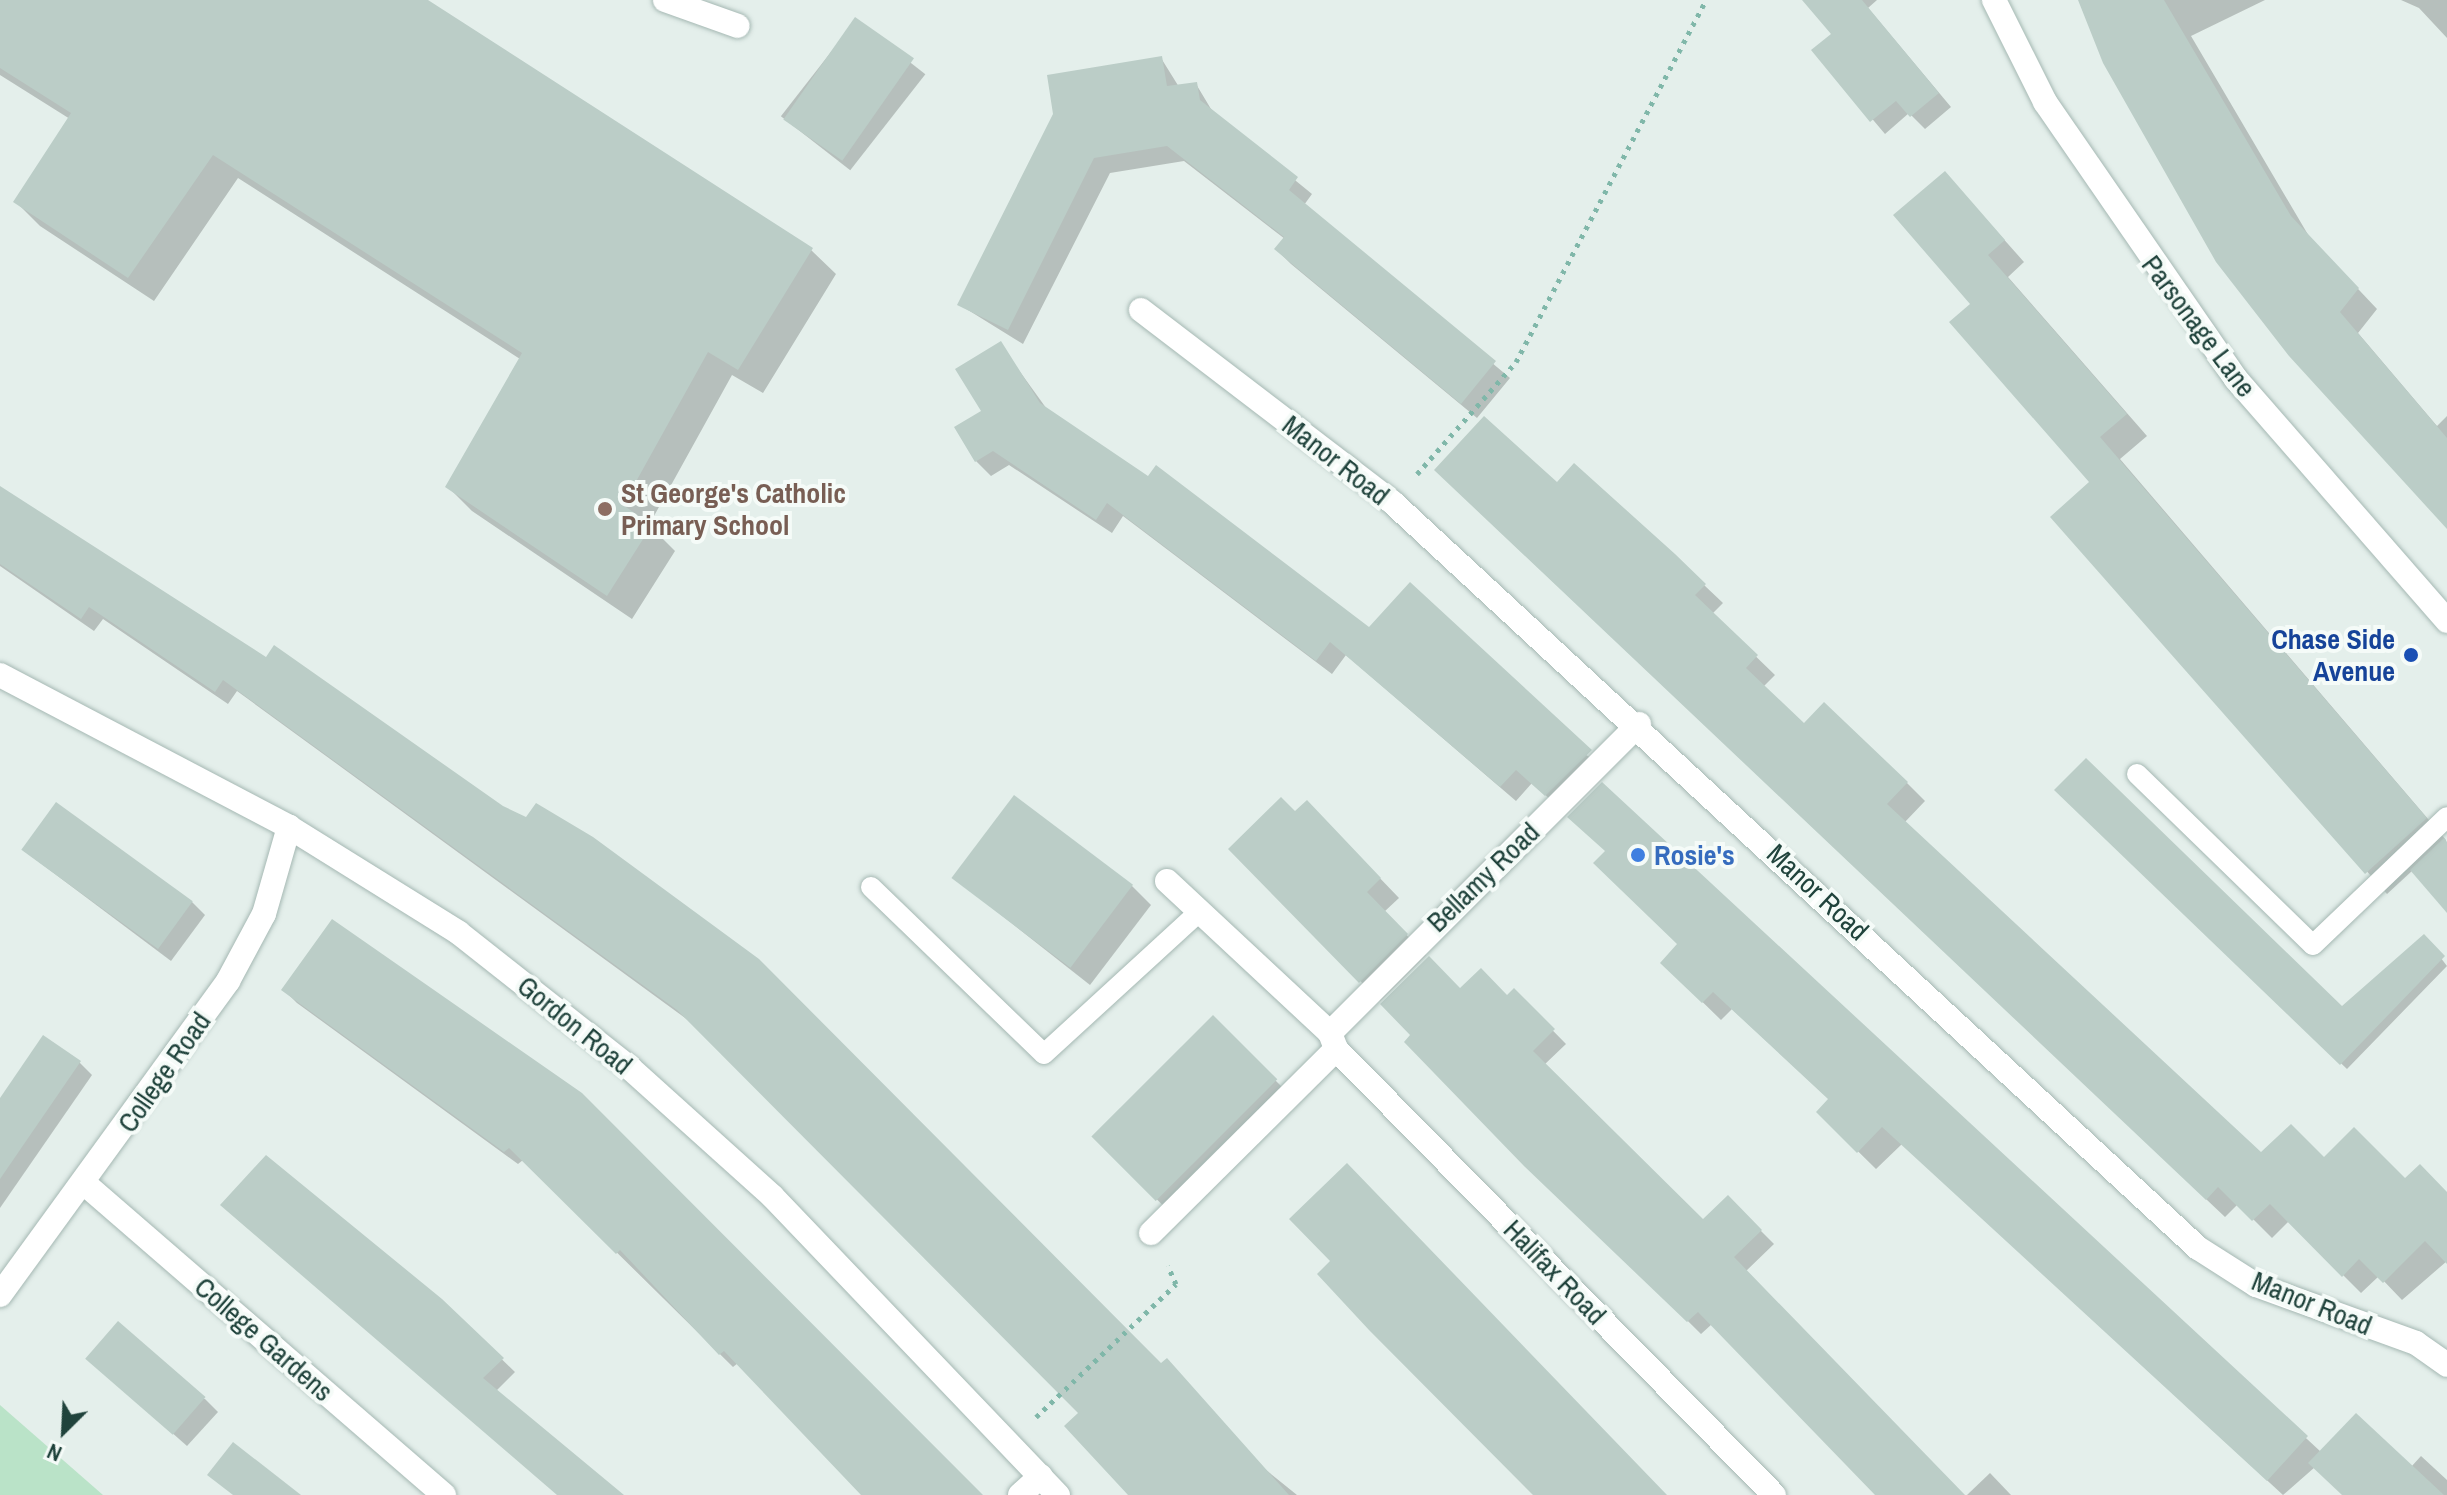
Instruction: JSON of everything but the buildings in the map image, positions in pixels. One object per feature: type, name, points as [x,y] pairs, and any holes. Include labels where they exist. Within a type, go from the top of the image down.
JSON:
[{"type":"street","points":[[665,0],[738,26]]},
{"type":"street","name":"Parsonage Lane","points":[[1994,0],[2045,102],[2236,379],[2447,621]]},
{"type":"street","name":"Manor Road","points":[[1141,310],[1392,502],[1639,724],[2198,1248],[2256,1285],[2416,1343],[2447,1365]]},
{"type":"street","name":"Gordon Road","points":[[0,675],[289,827],[459,933],[631,1069],[772,1196],[1058,1495]]},
{"type":"street","name":"Bellamy Road","points":[[1333,1041],[1639,724]]},
{"type":"street","name":"College Road","points":[[0,1295],[85,1184],[228,981],[264,914],[289,827]]},
{"type":"street","name":"Halifax Road","points":[[1167,881],[1333,1041],[1774,1495]]},
{"type":"street","points":[[1151,1233],[1333,1041]]},
{"type":"street","name":"College Gardens","points":[[85,1184],[444,1495]]},
{"type":"street","points":[[1020,1495],[1041,1476]]},
{"type":"lane","points":[[2137,774],[2313,945],[2447,817]]},
{"type":"lane","points":[[871,887],[1044,1054],[1199,912]]},
{"type":"path","points":[[1392,502],[1516,362],[1706,0]]},
{"type":"path","points":[[1008,1443],[1176,1284],[1151,1233]]},
{"type":"green space","points":[[0,1405],[103,1495],[0,1495]]},
{"type":"place","name":"St George's Catholic Primary School","points":[[605,509]]},
{"type":"place","name":"Chase Side Avenue","points":[[2411,655]]},
{"type":"place","name":"Rosie's","points":[[1638,855]]}]
